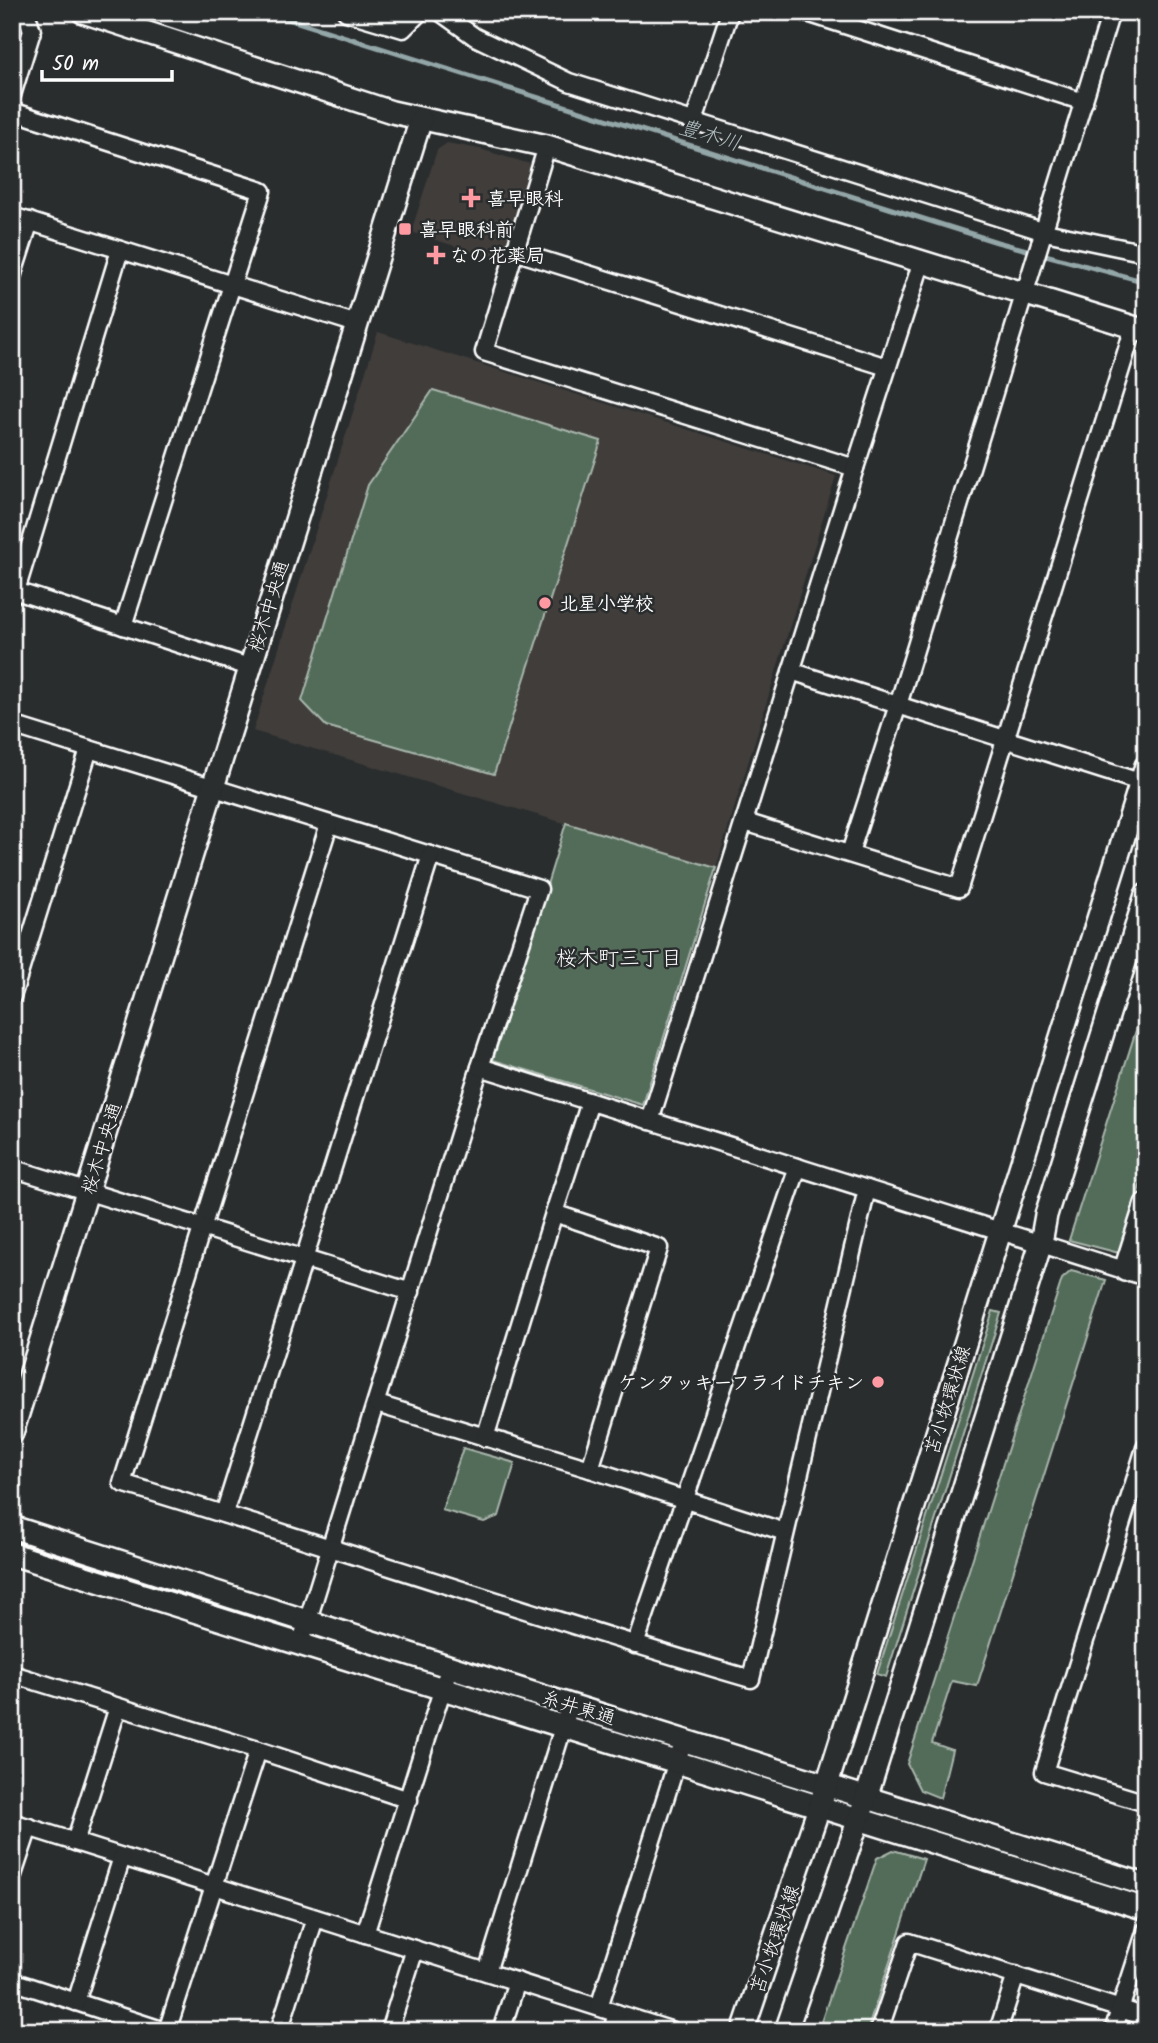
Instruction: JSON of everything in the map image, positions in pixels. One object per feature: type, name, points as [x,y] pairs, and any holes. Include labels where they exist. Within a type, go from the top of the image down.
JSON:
[{"type":"street","points":[[12,95],[32,31],[29,21],[19,12]]},
{"type":"street","points":[[83,12],[366,104],[421,119],[547,146],[1140,329],[1004,738],[959,888],[745,822]]},
{"type":"street","points":[[346,12],[403,29],[420,12]]},
{"type":"street","points":[[440,12],[475,37],[569,82],[1043,237],[1146,253]]},
{"type":"street","points":[[694,121],[730,12]]},
{"type":"street","points":[[804,12],[1084,102]]},
{"type":"street","points":[[850,853],[1035,264],[1111,12]]},
{"type":"street","points":[[12,111],[262,191],[123,626]]},
{"type":"street","name":"桜木中央通","points":[[12,1433],[421,119]]},
{"type":"street","points":[[547,146],[484,352],[855,468]]},
{"type":"street","points":[[12,216],[357,324]]},
{"type":"street","points":[[12,277],[30,221]]},
{"type":"street","points":[[120,250],[16,591],[249,667]]},
{"type":"street","points":[[514,251],[887,367]]},
{"type":"street","points":[[650,1121],[922,261]]},
{"type":"street","points":[[791,671],[1004,738],[1144,777]]},
{"type":"street","points":[[12,725],[539,889],[480,1067],[301,1642]]},
{"type":"street","points":[[12,997],[89,749]]},
{"type":"street","name":"苫小牧環状線","points":[[743,2031],[827,1784],[1144,777]]},
{"type":"street","points":[[329,824],[122,1483],[751,1679],[867,1189]]},
{"type":"street","points":[[224,1514],[431,855]]},
{"type":"street","points":[[786,2031],[866,1798],[1041,1243],[1046,1215],[1146,895]]},
{"type":"street","points":[[480,1067],[1146,1277]]},
{"type":"street","points":[[485,1438],[590,1102]]},
{"type":"street","points":[[635,1645],[798,1167]]},
{"type":"street","points":[[12,1168],[411,1292]]},
{"type":"street","points":[[1125,1270],[1146,1204]]},
{"type":"street","points":[[554,1213],[659,1248],[590,1469]]},
{"type":"street","points":[[377,1404],[786,1532]]},
{"type":"street","points":[[1146,1445],[1045,1772],[1146,1803]]},
{"type":"street","name":"糸井東通","points":[[12,1527],[1146,1885]]},
{"type":"street","name":"糸井東通","points":[[12,1554],[301,1642],[563,1728],[1146,1909]]},
{"type":"street","points":[[365,1934],[450,1666]]},
{"type":"street","points":[[12,1674],[409,1800]]},
{"type":"street","points":[[487,1972],[570,1705]]},
{"type":"street","points":[[75,1842],[118,1707]]},
{"type":"street","points":[[599,2007],[683,1739]]},
{"type":"street","points":[[12,1981],[166,2031],[258,1750]]},
{"type":"street","points":[[12,1822],[673,2031]]},
{"type":"street","points":[[12,1878],[29,1828]]},
{"type":"street","points":[[76,2001],[122,1857]]},
{"type":"street","points":[[279,2031],[315,1918]]},
{"type":"street","points":[[1113,2031],[1146,1930]]},
{"type":"street","points":[[878,2031],[909,1942],[1146,2017]]},
{"type":"street","points":[[389,2031],[415,1949]]},
{"type":"street","points":[[998,2031],[1016,1975]]},
{"type":"street","points":[[501,2031],[517,1981]]},
{"type":"street","points":[[611,2031],[617,2013]]},
{"type":"shaded area","name":"喜早眼科","points":[[447,143],[480,149],[530,164],[501,261],[411,232],[437,150]]},
{"type":"shaded area","name":"北星小学校","points":[[378,332],[836,476],[716,868],[253,731]]},
{"type":"green space","points":[[433,390],[601,441],[494,774],[326,726],[302,701],[368,485]]},
{"type":"green space","points":[[566,823],[716,868],[643,1105],[493,1060]]},
{"type":"green space","points":[[1146,999],[1146,1167],[1119,1253],[1069,1240]]},
{"type":"green space","points":[[1071,1271],[1106,1280],[977,1686],[952,1681],[932,1743],[952,1750],[940,1798],[920,1790],[907,1764],[1062,1279]]},
{"type":"green space","points":[[993,1311],[1001,1313],[886,1677],[877,1674]]},
{"type":"green space","points":[[463,1448],[515,1463],[499,1516],[484,1522],[442,1510]]},
{"type":"green space","points":[[893,1850],[924,1859],[867,2031],[818,2031],[877,1858]]},
{"type":"waterway","name":"豊木川","points":[[266,12],[997,242],[1146,282]]},
{"type":"place","name":"喜早眼科","points":[[471,198]]},
{"type":"place","name":"喜早眼科前","points":[[405,229]]},
{"type":"place","name":"なの花薬局","points":[[436,255]]},
{"type":"place","name":"北星小学校","points":[[545,603]]},
{"type":"place","name":"ケンタッキーフライドチキン","points":[[878,1382]]},
{"type":"district","name":"桜木町三丁目","points":[[619,958]]}]
